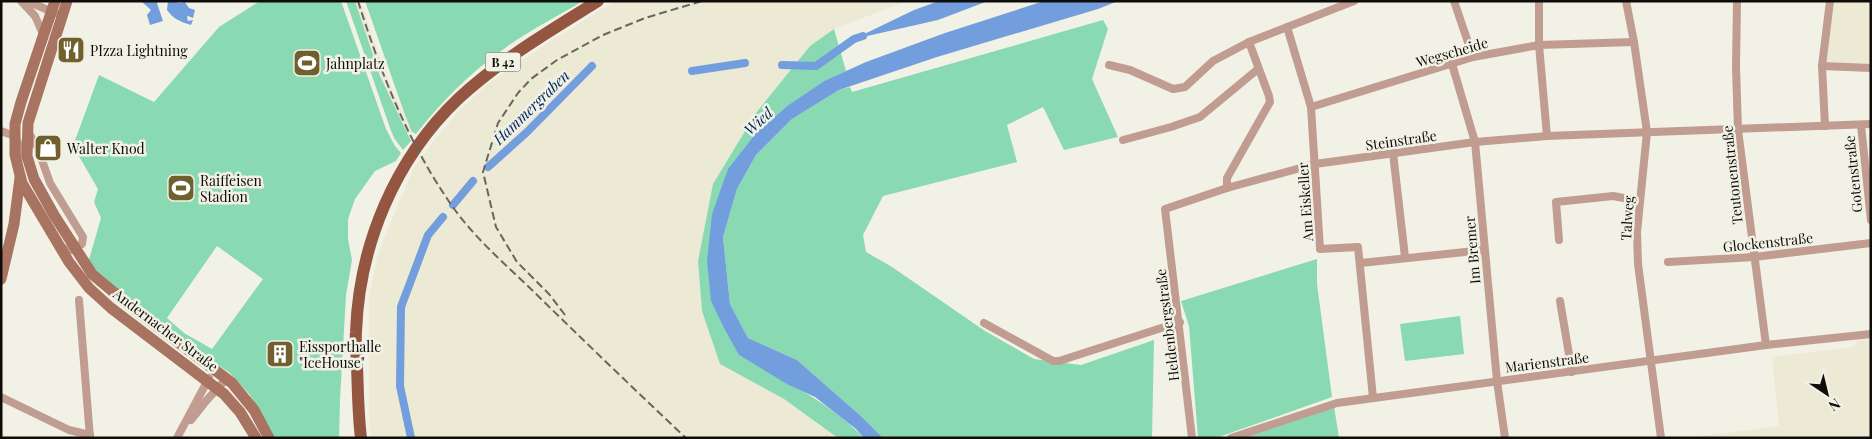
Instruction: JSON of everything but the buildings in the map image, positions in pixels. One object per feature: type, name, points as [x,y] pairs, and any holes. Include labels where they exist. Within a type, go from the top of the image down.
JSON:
[{"type":"main road","name":"B 42","points":[[360,438],[356,344],[358,302],[368,254],[377,225],[388,198],[409,158],[447,110],[484,76],[530,43],[598,1]]},
{"type":"main road","name":"B 42","points":[[354,438],[352,363],[356,344]]},
{"type":"street","points":[[21,1],[36,16],[43,34]]},
{"type":"street","points":[[27,1],[58,6]]},
{"type":"street","points":[[1109,65],[1130,70],[1173,89],[1184,87],[1213,60],[1249,42],[1354,1]]},
{"type":"street","points":[[1454,1],[1473,56]]},
{"type":"street","points":[[1539,1],[1539,45],[1547,136]]},
{"type":"street","name":"Talweg","points":[[1626,1],[1647,132],[1637,232],[1638,264],[1661,438]]},
{"type":"street","name":"Teutonenstraße","points":[[1737,1],[1736,67],[1738,130],[1766,344]]},
{"type":"street","points":[[1825,126],[1822,66],[1830,1]]},
{"type":"street","name":"Andernacher Straße","points":[[58,6],[43,34],[20,102],[14,134],[15,155],[20,178],[33,204],[78,274],[100,298],[217,388],[240,412],[256,438]]},
{"type":"street","name":"Andernacher Straße","points":[[58,6],[26,130],[28,162],[39,189],[88,268],[101,282],[227,378],[249,402],[269,438]]},
{"type":"street","name":"Am Eiskeller","points":[[1286,27],[1311,107],[1320,249],[1358,247],[1361,263]]},
{"type":"street","points":[[1227,188],[1227,178],[1270,102],[1249,42]]},
{"type":"street","name":"Wegscheide","points":[[1311,107],[1473,56],[1539,45],[1634,42]]},
{"type":"street","name":"Im Bremer","points":[[1452,64],[1476,142],[1484,250],[1497,381],[1505,438]]},
{"type":"street","points":[[1822,66],[1871,68]]},
{"type":"street","points":[[1122,140],[1200,117],[1258,69]]},
{"type":"street","name":"Steinstraße","points":[[1165,209],[1227,188],[1315,164],[1476,142],[1547,136],[1871,124]]},
{"type":"street","name":"Gotenstraße","points":[[1861,125],[1869,179],[1871,220]]},
{"type":"street","points":[[26,130],[37,146],[50,183],[83,237],[82,244],[74,248],[68,250],[59,246]]},
{"type":"street","points":[[1,131],[14,134],[28,162]]},
{"type":"street","points":[[1393,154],[1406,257]]},
{"type":"street","points":[[2,272],[14,224],[20,178]]},
{"type":"street","points":[[14,224],[21,214],[33,204],[39,189]]},
{"type":"street","points":[[1559,240],[1556,202],[1613,196],[1640,201]]},
{"type":"street","name":"Heldenbergstraße","points":[[1165,209],[1180,322],[1192,438]]},
{"type":"street","name":"Glockenstraße","points":[[1668,262],[1754,257],[1871,244]]},
{"type":"street","points":[[1373,398],[1361,263],[1484,250]]},
{"type":"street","points":[[1,398],[69,430],[90,437],[79,300]]},
{"type":"street","points":[[1560,301],[1572,372]]},
{"type":"street","points":[[984,323],[1059,362],[1180,322]]},
{"type":"street","name":"Marienstraße","points":[[1231,438],[1337,403],[1766,344],[1871,334]]},
{"type":"street","points":[[178,438],[207,380],[215,369]]},
{"type":"street","points":[[178,438],[201,407],[227,378]]},
{"type":"shaded area","points":[[355,1],[361,1],[385,74],[412,132],[407,134],[380,76]]},
{"type":"shaded area","points":[[614,1],[907,1],[834,29],[810,46],[713,184],[698,261],[702,311],[784,399],[838,438],[371,438],[369,412],[369,297],[378,253],[413,169],[458,112],[484,87],[520,61]]},
{"type":"shaded area","points":[[1832,1],[1871,1],[1871,66],[1826,64]]},
{"type":"shaded area","points":[[1871,339],[1871,438],[1685,438],[1779,426],[1772,357],[1854,347],[1858,340]]},
{"type":"green space","points":[[260,1],[341,1],[386,129],[401,153],[396,161],[375,171],[355,199],[348,219],[348,239],[352,260],[346,295],[339,438],[274,438],[250,395],[230,373],[183,341],[133,302],[88,263],[101,218],[94,202],[98,189],[73,146],[99,75],[154,102],[219,27]],"holes":[[[217,246],[263,279],[212,349],[184,333],[167,318]]]},
{"type":"green space","points":[[346,1],[355,1],[380,76],[411,141],[403,150],[394,138],[390,128]]},
{"type":"green space","points":[[365,1],[583,1],[521,37],[489,60],[435,111],[416,134],[412,132],[405,115]]},
{"type":"green space","points":[[1103,20],[1108,29],[1092,79],[1118,137],[1064,150],[1043,107],[1007,125],[1017,162],[883,196],[863,235],[866,252],[892,267],[985,331],[1034,359],[1081,365],[1154,340],[1152,438],[883,438],[797,360],[748,338],[730,304],[723,237],[737,189],[756,155],[792,119],[839,90],[850,87],[852,92]]},
{"type":"green space","points":[[834,29],[846,71],[824,81],[787,106],[757,132],[712,214],[739,355],[820,402],[836,413],[864,438],[838,438],[784,399],[720,364],[702,311],[698,261],[713,184],[756,113],[810,46]]},
{"type":"green space","points":[[1317,259],[1317,284],[1332,397],[1216,438],[1198,438],[1189,326],[1181,301]]},
{"type":"green space","points":[[1460,316],[1464,354],[1405,361],[1400,324]]},
{"type":"green space","points":[[1334,406],[1339,438],[1242,438]]},
{"type":"water","points":[[141,1],[159,1],[157,3],[163,21],[150,25],[147,15],[151,10]]},
{"type":"water","points":[[168,1],[182,3],[184,1],[189,8],[195,10],[193,18],[187,17],[188,21],[193,20],[191,25],[178,20],[169,13],[167,10]]},
{"type":"water","points":[[939,1],[988,1],[938,20],[854,39],[914,10]]},
{"type":"water","points":[[1044,1],[1118,1],[1098,9],[937,57],[839,90],[792,119],[756,155],[737,189],[723,237],[730,304],[748,338],[797,360],[883,438],[864,438],[856,429],[815,397],[787,384],[739,355],[724,328],[711,301],[707,261],[712,214],[728,169],[757,132],[787,106],[824,81],[866,62],[945,33]]},
{"type":"waterway","name":"Hammergraben","points":[[782,65],[816,66],[854,39],[863,36]]},
{"type":"waterway","name":"Hammergraben","points":[[692,71],[745,63]]},
{"type":"waterway","name":"Hammergraben","points":[[488,167],[527,132],[592,66]]},
{"type":"waterway","name":"Hammergraben","points":[[453,205],[473,181]]},
{"type":"waterway","name":"Hammergraben","points":[[411,438],[400,386],[401,307],[428,235],[443,217]]},
{"type":"railway","points":[[358,1],[385,79],[407,129],[433,177],[457,213],[499,259],[686,438]]},
{"type":"railway","points":[[565,315],[549,294],[517,262],[496,227],[483,172],[498,123],[518,93],[531,79],[557,60],[603,35],[645,18],[702,1]]},
{"type":"place","name":"PIzza Lightning","points":[[71,50]]},
{"type":"place","name":"Jahnplatz","points":[[307,63]]},
{"type":"place","name":"Walter Knod","points":[[48,148]]},
{"type":"place","name":"Raiffeisen Stadion","points":[[181,188]]},
{"type":"place","name":"Eissporthalle \"IceHouse\"","points":[[280,354]]},
{"type":"water label","name":"Wied","points":[[758,121]]}]
